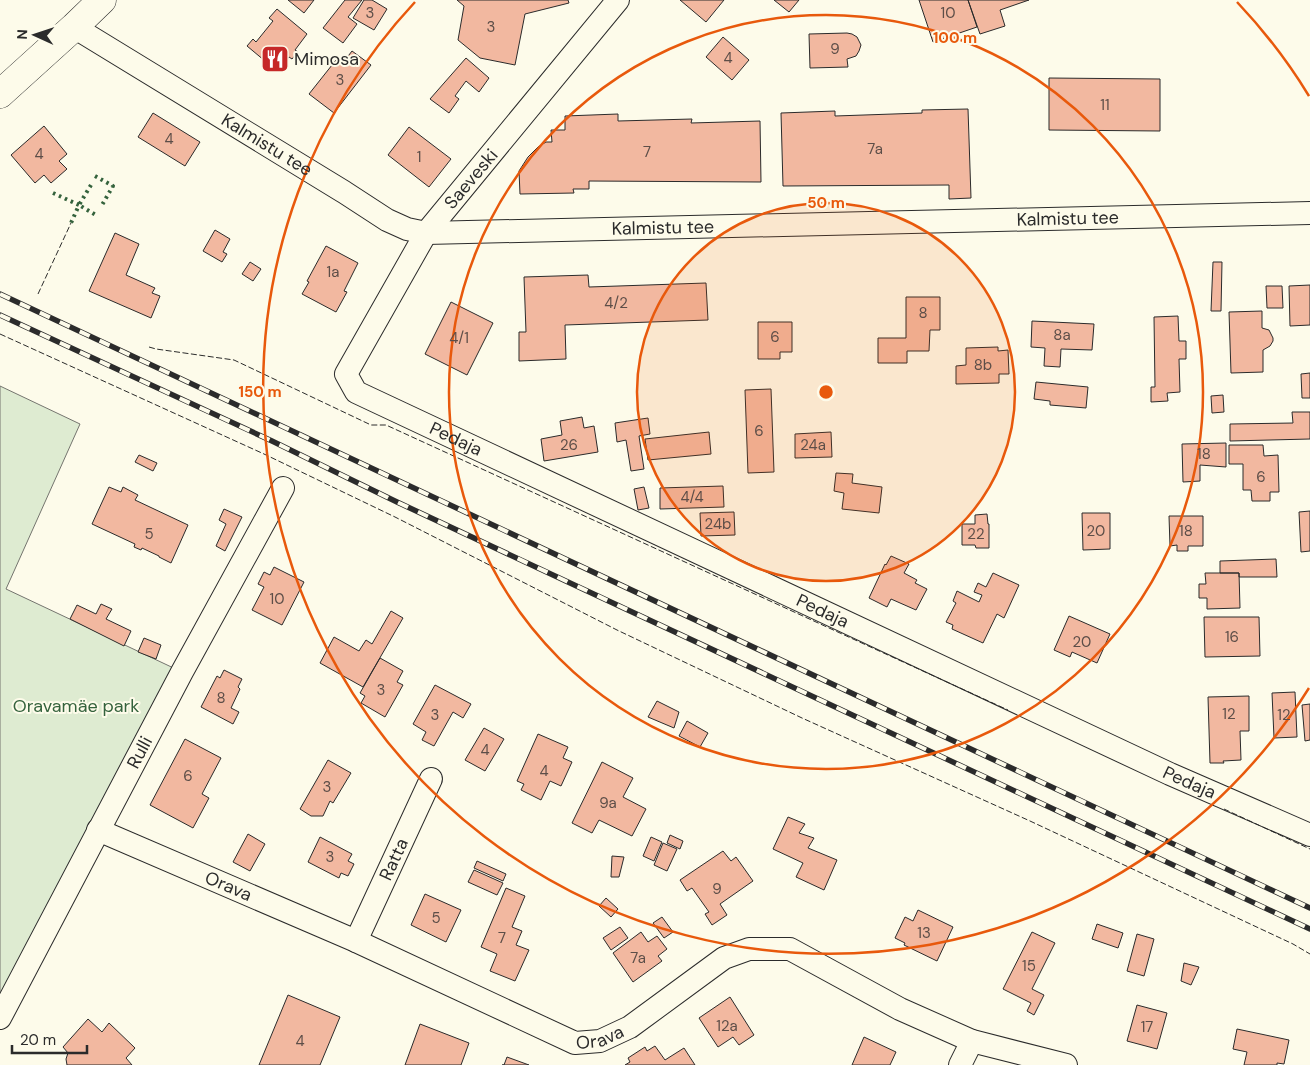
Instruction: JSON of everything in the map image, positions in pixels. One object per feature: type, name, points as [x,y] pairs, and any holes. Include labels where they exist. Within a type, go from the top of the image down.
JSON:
[{"type":"main road","points":[[0,94],[102,0]]},
{"type":"street","name":"Saeveski","points":[[346,374],[426,233],[618,0]]},
{"type":"street","name":"Kalmistu tee","points":[[74,27],[387,220],[407,229],[426,233],[1310,213]]},
{"type":"street","name":"Pedaja","points":[[346,374],[356,392],[1161,769],[1310,835]]},
{"type":"street","name":"Rulli","points":[[0,1018],[177,680],[282,488]]},
{"type":"street","name":"Ratta","points":[[356,941],[432,779]]},
{"type":"street","name":"Orava","points":[[98,830],[356,941],[575,1043],[600,1041],[630,1027],[724,958],[749,949],[790,949],[900,1009],[972,1040],[1066,1065]]},
{"type":"street","points":[[960,1065],[972,1040]]},
{"type":"green space","name":"Oravamäe park","points":[[0,386],[80,424],[6,589],[182,672],[0,995]]},
{"type":"building","points":[[288,0],[314,0],[304,13]]},
{"type":"building","points":[[345,0],[362,0],[348,17],[357,24],[343,43],[323,28]]},
{"type":"building","points":[[364,0],[372,0],[387,9],[374,30],[353,18]]},
{"type":"building","points":[[457,0],[568,0],[569,3],[525,14],[515,65],[480,58],[458,40],[464,6]]},
{"type":"building","points":[[680,0],[724,0],[706,22]]},
{"type":"building","points":[[774,0],[799,0],[789,12]]},
{"type":"building","points":[[919,0],[968,0],[977,27],[933,42]]},
{"type":"building","points":[[968,0],[1029,0],[1000,10],[1005,26],[980,34]]},
{"type":"building","points":[[277,9],[307,34],[295,50],[298,52],[292,59],[289,57],[277,71],[247,46],[253,39],[256,42],[273,21],[269,18]]},
{"type":"building","points":[[847,33],[857,37],[861,45],[856,56],[847,59],[848,67],[810,68],[809,34]]},
{"type":"building","points":[[723,37],[749,60],[732,80],[706,57]]},
{"type":"building","points":[[352,51],[371,65],[334,113],[309,94],[336,60],[342,64]]},
{"type":"building","points":[[466,58],[489,78],[479,92],[466,81],[455,96],[459,99],[449,113],[430,99]]},
{"type":"building","points":[[1049,78],[1160,79],[1160,131],[1049,130]]},
{"type":"building","points":[[968,109],[971,198],[949,199],[949,185],[783,186],[781,113],[835,111],[835,116],[922,113],[922,110]]},
{"type":"building","points":[[153,113],[200,142],[185,166],[138,137]]},
{"type":"building","points":[[618,114],[618,121],[692,119],[691,123],[760,121],[761,182],[589,181],[589,189],[573,189],[574,193],[520,194],[519,171],[528,157],[538,147],[546,142],[552,142],[551,130],[565,130],[565,116]]},
{"type":"building","points":[[44,126],[67,154],[59,161],[67,169],[51,183],[44,175],[35,183],[11,155]]},
{"type":"building","points":[[409,127],[451,159],[429,187],[388,155]]},
{"type":"building","points":[[215,230],[230,239],[223,252],[227,254],[222,262],[203,251]]},
{"type":"building","points":[[115,233],[139,244],[126,275],[155,288],[152,293],[160,296],[151,318],[89,291]]},
{"type":"building","points":[[326,246],[358,263],[344,291],[347,292],[336,312],[302,294]]},
{"type":"building","points":[[250,262],[261,269],[253,281],[242,274]]},
{"type":"building","points":[[1213,262],[1222,262],[1221,311],[1211,311]]},
{"type":"building","points":[[588,275],[589,287],[706,283],[708,320],[565,325],[566,359],[519,361],[519,332],[526,332],[524,277]]},
{"type":"building","points":[[1310,285],[1310,325],[1290,326],[1289,286]]},
{"type":"building","points":[[1266,286],[1282,286],[1283,308],[1267,308]]},
{"type":"building","points":[[906,297],[940,297],[940,330],[930,330],[929,351],[907,351],[907,363],[878,363],[878,338],[906,338]]},
{"type":"building","points":[[451,302],[493,323],[467,375],[425,354]]},
{"type":"building","points":[[1262,311],[1262,328],[1269,330],[1273,338],[1270,346],[1263,350],[1263,372],[1231,373],[1229,312]]},
{"type":"building","points":[[1178,316],[1179,341],[1186,341],[1186,359],[1179,359],[1180,392],[1167,393],[1168,401],[1151,402],[1151,387],[1155,387],[1154,317]]},
{"type":"building","points":[[1032,321],[1094,324],[1092,350],[1061,349],[1060,367],[1044,366],[1045,348],[1031,347]]},
{"type":"building","points":[[758,322],[792,322],[792,352],[780,352],[780,359],[758,359]]},
{"type":"building","points":[[998,347],[998,351],[1008,350],[1009,374],[999,374],[999,383],[956,384],[956,366],[966,365],[966,348]]},
{"type":"building","points":[[1310,373],[1310,398],[1302,398],[1301,374]]},
{"type":"building","points":[[1036,382],[1088,387],[1086,408],[1050,405],[1050,401],[1034,399]]},
{"type":"building","points":[[771,389],[774,472],[748,473],[745,390]]},
{"type":"building","points":[[1223,395],[1224,412],[1212,413],[1211,396]]},
{"type":"building","points":[[1292,412],[1310,412],[1310,439],[1230,441],[1230,424],[1293,423]]},
{"type":"building","points":[[582,417],[584,428],[594,426],[598,452],[544,461],[541,439],[562,435],[560,421]]},
{"type":"building","points":[[648,418],[650,434],[639,436],[644,469],[631,471],[626,440],[617,442],[615,423]]},
{"type":"building","points":[[709,432],[711,454],[648,460],[645,439]]},
{"type":"building","points":[[831,432],[832,457],[795,458],[795,434]]},
{"type":"building","points":[[1226,443],[1226,467],[1200,465],[1200,481],[1183,482],[1182,444]]},
{"type":"building","points":[[1229,445],[1263,445],[1264,456],[1278,455],[1279,492],[1270,492],[1270,501],[1252,501],[1251,490],[1243,490],[1243,464],[1229,464]]},
{"type":"building","points":[[139,455],[157,463],[153,471],[135,462]]},
{"type":"building","points":[[836,473],[853,474],[852,483],[882,487],[879,513],[842,509],[844,493],[834,491]]},
{"type":"building","points":[[723,486],[724,507],[660,509],[660,488]]},
{"type":"building","points":[[109,487],[121,492],[123,487],[138,495],[135,500],[188,525],[171,563],[142,548],[141,550],[134,547],[135,544],[92,524]]},
{"type":"building","points":[[644,487],[649,508],[638,510],[634,489]]},
{"type":"building","points":[[224,509],[242,517],[225,551],[216,546],[226,524],[219,520]]},
{"type":"building","points":[[1310,511],[1310,551],[1301,552],[1299,512]]},
{"type":"building","points":[[734,512],[735,535],[701,536],[700,513]]},
{"type":"building","points":[[1082,513],[1110,513],[1110,549],[1083,550]]},
{"type":"building","points":[[987,514],[989,548],[962,545],[962,524],[975,524],[975,515]]},
{"type":"building","points":[[1169,516],[1203,516],[1203,546],[1188,546],[1188,551],[1177,551],[1177,545],[1170,546]]},
{"type":"building","points":[[891,556],[909,564],[904,573],[917,580],[915,583],[927,589],[916,610],[891,599],[887,607],[869,598],[885,564]]},
{"type":"building","points":[[1276,559],[1277,577],[1239,577],[1239,573],[1220,573],[1220,561]]},
{"type":"building","points":[[274,567],[304,582],[282,625],[252,610],[264,587],[258,584],[264,572],[270,575]]},
{"type":"building","points":[[993,573],[1019,585],[1004,618],[997,614],[983,643],[952,629],[953,625],[946,622],[956,603],[953,601],[957,591],[979,602],[982,595],[974,592],[978,583],[986,587]]},
{"type":"building","points":[[1205,573],[1239,573],[1240,608],[1207,609],[1207,598],[1199,598],[1199,584],[1206,584]]},
{"type":"building","points":[[101,604],[112,609],[106,619],[131,631],[124,646],[70,619],[77,605],[96,614]]},
{"type":"building","points":[[391,611],[403,618],[363,687],[320,663],[334,637],[359,651],[366,640],[372,644]]},
{"type":"building","points":[[1069,616],[1110,634],[1097,663],[1072,652],[1070,657],[1054,650]]},
{"type":"building","points":[[1204,617],[1259,617],[1260,656],[1205,657]]},
{"type":"building","points":[[144,638],[161,645],[156,659],[138,652]]},
{"type":"building","points":[[380,658],[403,671],[397,682],[403,685],[385,717],[361,703],[365,696],[360,693]]},
{"type":"building","points":[[224,670],[242,679],[238,687],[240,689],[231,708],[239,712],[233,724],[201,707],[217,676],[220,678]]},
{"type":"building","points":[[435,685],[471,704],[463,718],[453,712],[434,746],[422,740],[426,732],[413,724]]},
{"type":"building","points":[[1295,692],[1297,737],[1274,738],[1272,693]]},
{"type":"building","points":[[1249,696],[1249,731],[1240,731],[1241,760],[1210,763],[1208,697]]},
{"type":"building","points":[[657,701],[679,712],[674,728],[648,717]]},
{"type":"building","points":[[1310,704],[1310,740],[1305,741],[1302,705]]},
{"type":"building","points":[[687,721],[708,733],[700,747],[679,736]]},
{"type":"building","points":[[484,728],[504,739],[485,771],[465,760]]},
{"type":"building","points":[[538,734],[568,747],[563,758],[572,762],[561,786],[550,781],[541,800],[521,790],[524,784],[517,781]]},
{"type":"building","points":[[185,739],[221,758],[202,794],[209,798],[193,828],[150,805]]},
{"type":"building","points":[[328,760],[351,773],[333,803],[330,801],[323,816],[311,816],[300,809]]},
{"type":"building","points":[[602,762],[633,778],[623,797],[646,809],[632,836],[599,820],[592,833],[572,823]]},
{"type":"building","points":[[788,817],[805,824],[799,833],[814,838],[808,848],[837,860],[824,890],[796,877],[803,863],[773,849]]},
{"type":"building","points":[[248,834],[265,844],[250,871],[233,862]]},
{"type":"building","points":[[670,835],[683,841],[680,849],[667,843]]},
{"type":"building","points":[[320,837],[352,854],[348,861],[354,864],[348,876],[341,873],[339,878],[308,862]]},
{"type":"building","points":[[651,837],[662,842],[654,861],[643,856]]},
{"type":"building","points":[[663,843],[677,849],[667,871],[654,865]]},
{"type":"building","points":[[723,851],[731,861],[736,857],[753,881],[720,904],[727,915],[712,925],[705,914],[709,912],[692,888],[687,891],[680,880]]},
{"type":"building","points":[[612,856],[624,857],[619,877],[611,877]]},
{"type":"building","points":[[477,861],[506,874],[503,881],[474,868]]},
{"type":"building","points":[[474,870],[503,883],[497,895],[468,882]]},
{"type":"building","points":[[506,888],[525,896],[512,927],[522,931],[516,945],[529,950],[515,981],[490,971],[497,954],[481,947]]},
{"type":"building","points":[[425,894],[461,910],[446,942],[411,925]]},
{"type":"building","points":[[606,898],[618,909],[611,917],[599,906]]},
{"type":"building","points":[[918,910],[953,927],[937,961],[904,945],[905,943],[895,938],[905,917],[913,921]]},
{"type":"building","points":[[662,917],[673,932],[664,938],[653,923]]},
{"type":"building","points":[[1097,924],[1123,933],[1118,948],[1092,939]]},
{"type":"building","points":[[620,927],[628,938],[611,950],[603,938]]},
{"type":"building","points":[[641,932],[648,942],[657,936],[667,949],[658,956],[662,961],[633,982],[613,953]]},
{"type":"building","points":[[1032,932],[1055,943],[1032,989],[1044,995],[1034,1015],[1027,1011],[1031,1003],[1003,989]]},
{"type":"building","points":[[1137,934],[1154,939],[1144,976],[1127,971]]},
{"type":"building","points":[[1184,963],[1199,967],[1191,985],[1181,981]]},
{"type":"building","points":[[288,995],[340,1017],[320,1065],[259,1065]]},
{"type":"building","points":[[730,997],[754,1035],[739,1045],[733,1037],[718,1047],[699,1018]]},
{"type":"building","points":[[1137,1005],[1167,1013],[1157,1049],[1127,1041]]},
{"type":"building","points":[[88,1019],[102,1032],[109,1023],[135,1048],[126,1058],[132,1065],[67,1065],[68,1053],[63,1047]]},
{"type":"building","points":[[420,1024],[469,1043],[461,1065],[405,1065]]},
{"type":"building","points":[[1237,1029],[1289,1040],[1284,1064],[1244,1065],[1247,1052],[1233,1049]]},
{"type":"building","points":[[864,1037],[896,1052],[890,1065],[852,1065]]},
{"type":"building","points":[[655,1046],[665,1060],[684,1048],[695,1065],[625,1065],[630,1062],[628,1058],[645,1047],[647,1051]]},
{"type":"building","points":[[507,1057],[529,1065],[504,1065]]},
{"type":"railway","points":[[0,294],[1310,908]]},
{"type":"railway","points":[[0,315],[1310,929]]},
{"type":"hedge","points":[[95,176],[113,186],[102,205]]},
{"type":"hedge","points":[[91,185],[79,205],[96,215]]},
{"type":"hedge","points":[[53,193],[79,205],[71,223]]},
{"type":"fence","points":[[38,294],[71,223]]},
{"type":"fence","points":[[0,334],[264,454],[395,517],[617,630],[802,718],[1030,821],[1293,944],[1310,954]]},
{"type":"fence","points":[[149,347],[234,360],[371,425],[386,425],[1008,710]]},
{"type":"fence","points":[[1224,809],[1310,849]]},
{"type":"place","name":"Mimosa","points":[[275,59]]}]
